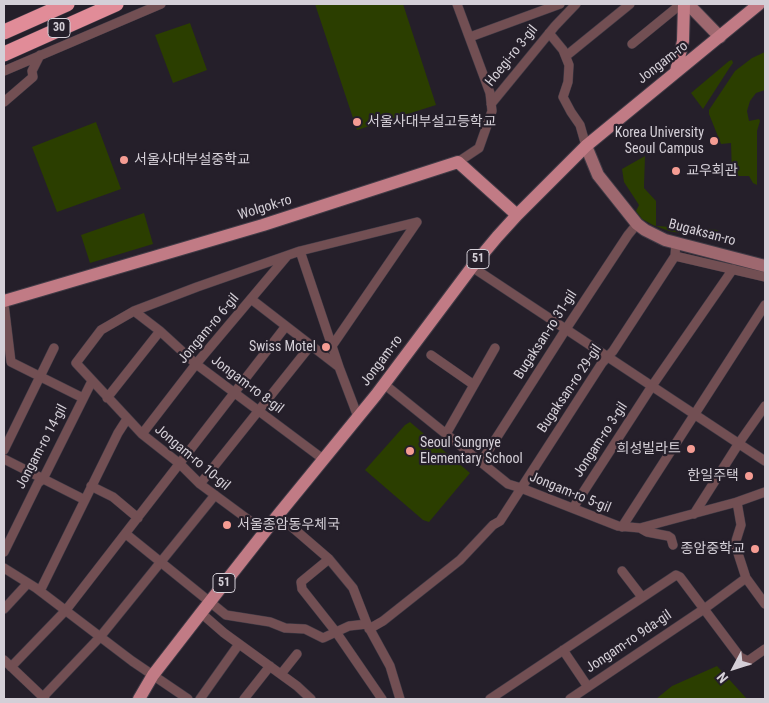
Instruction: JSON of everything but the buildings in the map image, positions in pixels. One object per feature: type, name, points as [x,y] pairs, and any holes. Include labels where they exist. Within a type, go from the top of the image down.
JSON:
[{"type":"highway","name":"30","points":[[4,32],[67,4]]},
{"type":"highway","name":"30","points":[[4,54],[116,4]]},
{"type":"main road","points":[[676,71],[683,41],[684,4]]},
{"type":"main road","name":"Jongam-ro","points":[[139,699],[154,675],[210,601],[384,384],[472,267],[517,215],[586,146],[759,4]]},
{"type":"main road","points":[[458,162],[517,215]]},
{"type":"main road","name":"Wolgok-ro","points":[[4,303],[263,225],[458,162]]},
{"type":"street","points":[[4,71],[161,4]]},
{"type":"street","points":[[458,4],[490,93],[492,111],[479,148],[458,162]]},
{"type":"street","points":[[470,37],[560,4],[564,16]]},
{"type":"street","name":"Hoegi-ro 3-gil","points":[[491,104],[549,33],[576,4]]},
{"type":"street","points":[[566,56],[630,4]]},
{"type":"street","points":[[632,44],[684,4],[720,37]]},
{"type":"street","points":[[549,33],[563,50],[569,65],[568,82],[563,97],[580,125],[586,146]]},
{"type":"street","points":[[4,102],[33,77],[32,71],[40,55]]},
{"type":"street","name":"Bugaksan-ro","points":[[586,146],[598,176],[637,224],[654,235],[765,266]]},
{"type":"street","points":[[134,311],[287,256],[417,222],[332,346]]},
{"type":"street","name":"Bugaksan-ro 31-gil","points":[[481,462],[566,329],[637,224]]},
{"type":"street","points":[[676,242],[675,256],[765,277]]},
{"type":"street","points":[[300,252],[358,417]]},
{"type":"street","points":[[251,299],[287,256]]},
{"type":"street","name":"Bugaksan-ro 29-gil","points":[[368,627],[383,621],[460,560],[493,525],[500,521],[675,256]]},
{"type":"street","points":[[472,267],[765,461]]},
{"type":"street","name":"Jongam-ro 3-gil","points":[[572,508],[652,386],[733,269]]},
{"type":"street","name":"Jongam-ro 6-gil","points":[[142,434],[196,364],[251,299],[339,367]]},
{"type":"street","name":"Wolgok-ro","points":[[4,303],[11,362],[83,398]]},
{"type":"street","points":[[622,527],[765,305]]},
{"type":"street","name":"Jongam-ro 8-gil","points":[[134,311],[160,331],[196,364],[323,459]]},
{"type":"street","name":"Jongam-ro 10-gil","points":[[134,311],[101,330],[76,364],[142,434],[180,464],[200,484],[265,532]]},
{"type":"street","points":[[11,667],[66,610],[286,326]]},
{"type":"street","points":[[107,398],[160,331]]},
{"type":"street","points":[[200,484],[311,345]]},
{"type":"street","points":[[4,450],[54,348]]},
{"type":"street","points":[[446,434],[495,348]]},
{"type":"street","points":[[431,355],[474,385]]},
{"type":"street","name":"Jongam-ro 14-gil","points":[[4,552],[92,381]]},
{"type":"street","name":"Jongam-ro 5-gil","points":[[384,384],[508,484],[622,527],[640,528],[737,502],[765,492]]},
{"type":"street","points":[[694,514],[765,406]]},
{"type":"street","points":[[40,591],[91,486],[127,419]]},
{"type":"street","points":[[4,459],[84,500]]},
{"type":"street","points":[[91,486],[113,496],[138,518]]},
{"type":"street","points":[[4,660],[44,698],[100,637],[215,495]]},
{"type":"street","points":[[737,502],[741,525],[735,544],[746,578],[765,604]]},
{"type":"street","points":[[278,515],[329,559],[353,588],[368,627],[390,666],[400,699]]},
{"type":"street","name":"Jongam-ro 5-gil","points":[[640,528],[647,532],[668,536],[671,538],[673,545]]},
{"type":"street","points":[[126,534],[226,615],[270,622],[285,628],[305,629],[323,638],[349,626],[368,627]]},
{"type":"street","points":[[329,559],[301,582],[302,589],[336,632],[382,699]]},
{"type":"street","points":[[4,568],[40,591],[100,637],[188,699]]},
{"type":"street","points":[[622,571],[642,597]]},
{"type":"street","points":[[490,699],[678,575],[742,659],[752,659],[765,650]]},
{"type":"street","name":"Jongam-ro 9da-gil","points":[[570,699],[704,609],[746,578]]},
{"type":"street","points":[[4,609],[28,583]]},
{"type":"street","points":[[201,613],[239,644],[281,674],[305,697]]},
{"type":"street","points":[[200,699],[239,644]]},
{"type":"street","points":[[563,650],[588,687]]},
{"type":"street","points":[[281,674],[297,654]]},
{"type":"street","points":[[244,699],[270,666]]},
{"type":"green space","points":[[315,4],[403,4],[436,105],[357,130]]},
{"type":"green space","points":[[190,23],[207,70],[173,83],[155,35]]},
{"type":"green space","points":[[765,52],[765,90],[756,93],[750,101],[747,111],[749,121],[759,119],[760,121],[757,131],[757,185],[753,183],[749,176],[739,176],[732,173],[731,143],[721,144],[709,110],[735,71],[752,58]]},
{"type":"green space","points":[[732,60],[733,63],[703,109],[691,93]]},
{"type":"green space","points":[[96,122],[121,189],[57,212],[32,147]]},
{"type":"green space","points":[[645,156],[644,188],[656,201],[656,226],[718,230],[716,240],[669,231],[653,225],[642,219],[636,211],[639,205],[624,182],[622,169]]},
{"type":"green space","points":[[144,213],[153,244],[90,263],[81,235]]},
{"type":"green space","points":[[410,422],[470,473],[429,522],[423,520],[365,470],[405,425]]},
{"type":"green space","points":[[717,666],[747,699],[656,699],[672,686]]},
{"type":"pier","points":[[73,4],[104,4],[39,29],[4,46],[4,33]]},
{"type":"place","name":"서울사대부설고등학교","points":[[357,122]]},
{"type":"place","name":"Korea University Seoul Campus","points":[[714,141]]},
{"type":"place","name":"서울사대부설중학교","points":[[124,160]]},
{"type":"place","name":"교우회관","points":[[676,171]]},
{"type":"place","name":"Swiss Motel","points":[[326,347]]},
{"type":"place","name":"희성빌라트","points":[[691,449]]},
{"type":"place","name":"Seoul Sungnye Elementary School","points":[[410,451]]},
{"type":"place","name":"한일주택","points":[[749,476]]},
{"type":"place","name":"서울종암동우체국","points":[[227,525]]},
{"type":"place","name":"종암중학교","points":[[755,549]]}]
